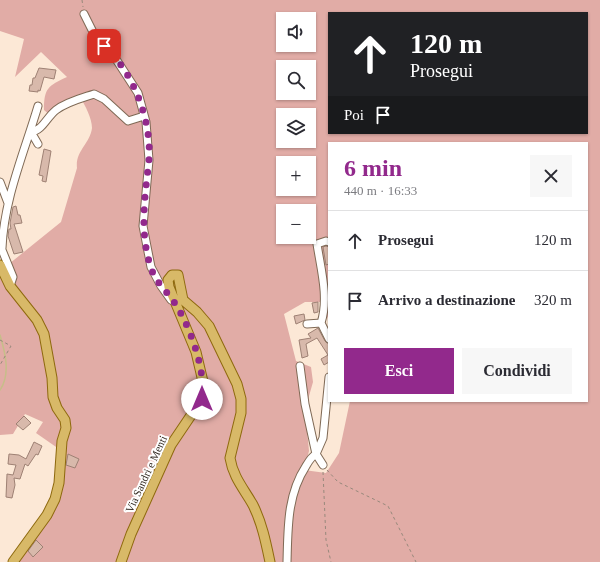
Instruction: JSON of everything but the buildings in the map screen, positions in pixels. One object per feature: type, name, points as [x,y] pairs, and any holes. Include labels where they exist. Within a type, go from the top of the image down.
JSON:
[{"type":"main road","points":[[0,265],[10,286],[37,320],[44,334],[52,378],[53,397],[57,408],[65,420],[66,428],[62,441],[59,483],[55,499],[47,516],[13,562]]},
{"type":"main road","name":"Via Sandri e Menti","points":[[121,562],[131,534],[171,445],[202,399],[204,386],[196,352],[175,302],[168,280],[172,275],[178,275],[183,300],[197,312],[209,326],[237,384],[241,399],[241,413],[230,458],[231,466],[235,476],[253,506],[266,540],[270,562]]},
{"type":"street","points":[[84,14],[96,38],[112,53],[138,93],[146,122],[149,160],[143,226],[152,271],[161,286],[175,302]]},
{"type":"street","points":[[30,132],[38,131],[56,110],[74,100],[94,94],[104,99],[128,121],[144,116]]},
{"type":"street","points":[[10,286],[13,277],[1,247],[2,234],[8,204],[21,156],[38,106]]},
{"type":"street","points":[[30,132],[38,144]]},
{"type":"street","points":[[0,182],[8,204]]},
{"type":"street","points":[[328,242],[317,244],[324,289],[324,314],[321,323],[328,337]]},
{"type":"street","points":[[307,324],[321,323]]},
{"type":"street","points":[[300,366],[305,404],[316,454],[323,465]]},
{"type":"street","points":[[287,562],[288,521],[293,491],[301,474],[316,454],[323,438],[328,388]]},
{"type":"path","points":[[82,0],[84,14]]},
{"type":"path","points":[[0,340],[11,346],[0,365]]},
{"type":"path","points":[[323,465],[326,540],[330,562]]},
{"type":"path","points":[[323,465],[338,482],[388,506],[416,562]]},
{"type":"shaded area","points":[[0,0],[600,0],[600,562],[13,562],[53,501],[59,449],[36,433],[43,422],[25,414],[13,434],[0,435],[0,262],[4,268],[61,222],[77,168],[78,157],[89,139],[92,128],[90,116],[81,98],[61,107],[58,113],[51,116],[44,110],[45,97],[48,89],[55,83],[67,77],[41,52],[15,77],[24,39],[0,31]]},
{"type":"waterway","points":[[0,335],[6,363],[5,377],[0,390]]},
{"type":"route","points":[[104,46],[112,53],[138,93],[146,122],[149,160],[147,168],[143,226],[151,267],[161,286],[175,302],[190,334],[204,386],[202,399]]}]
